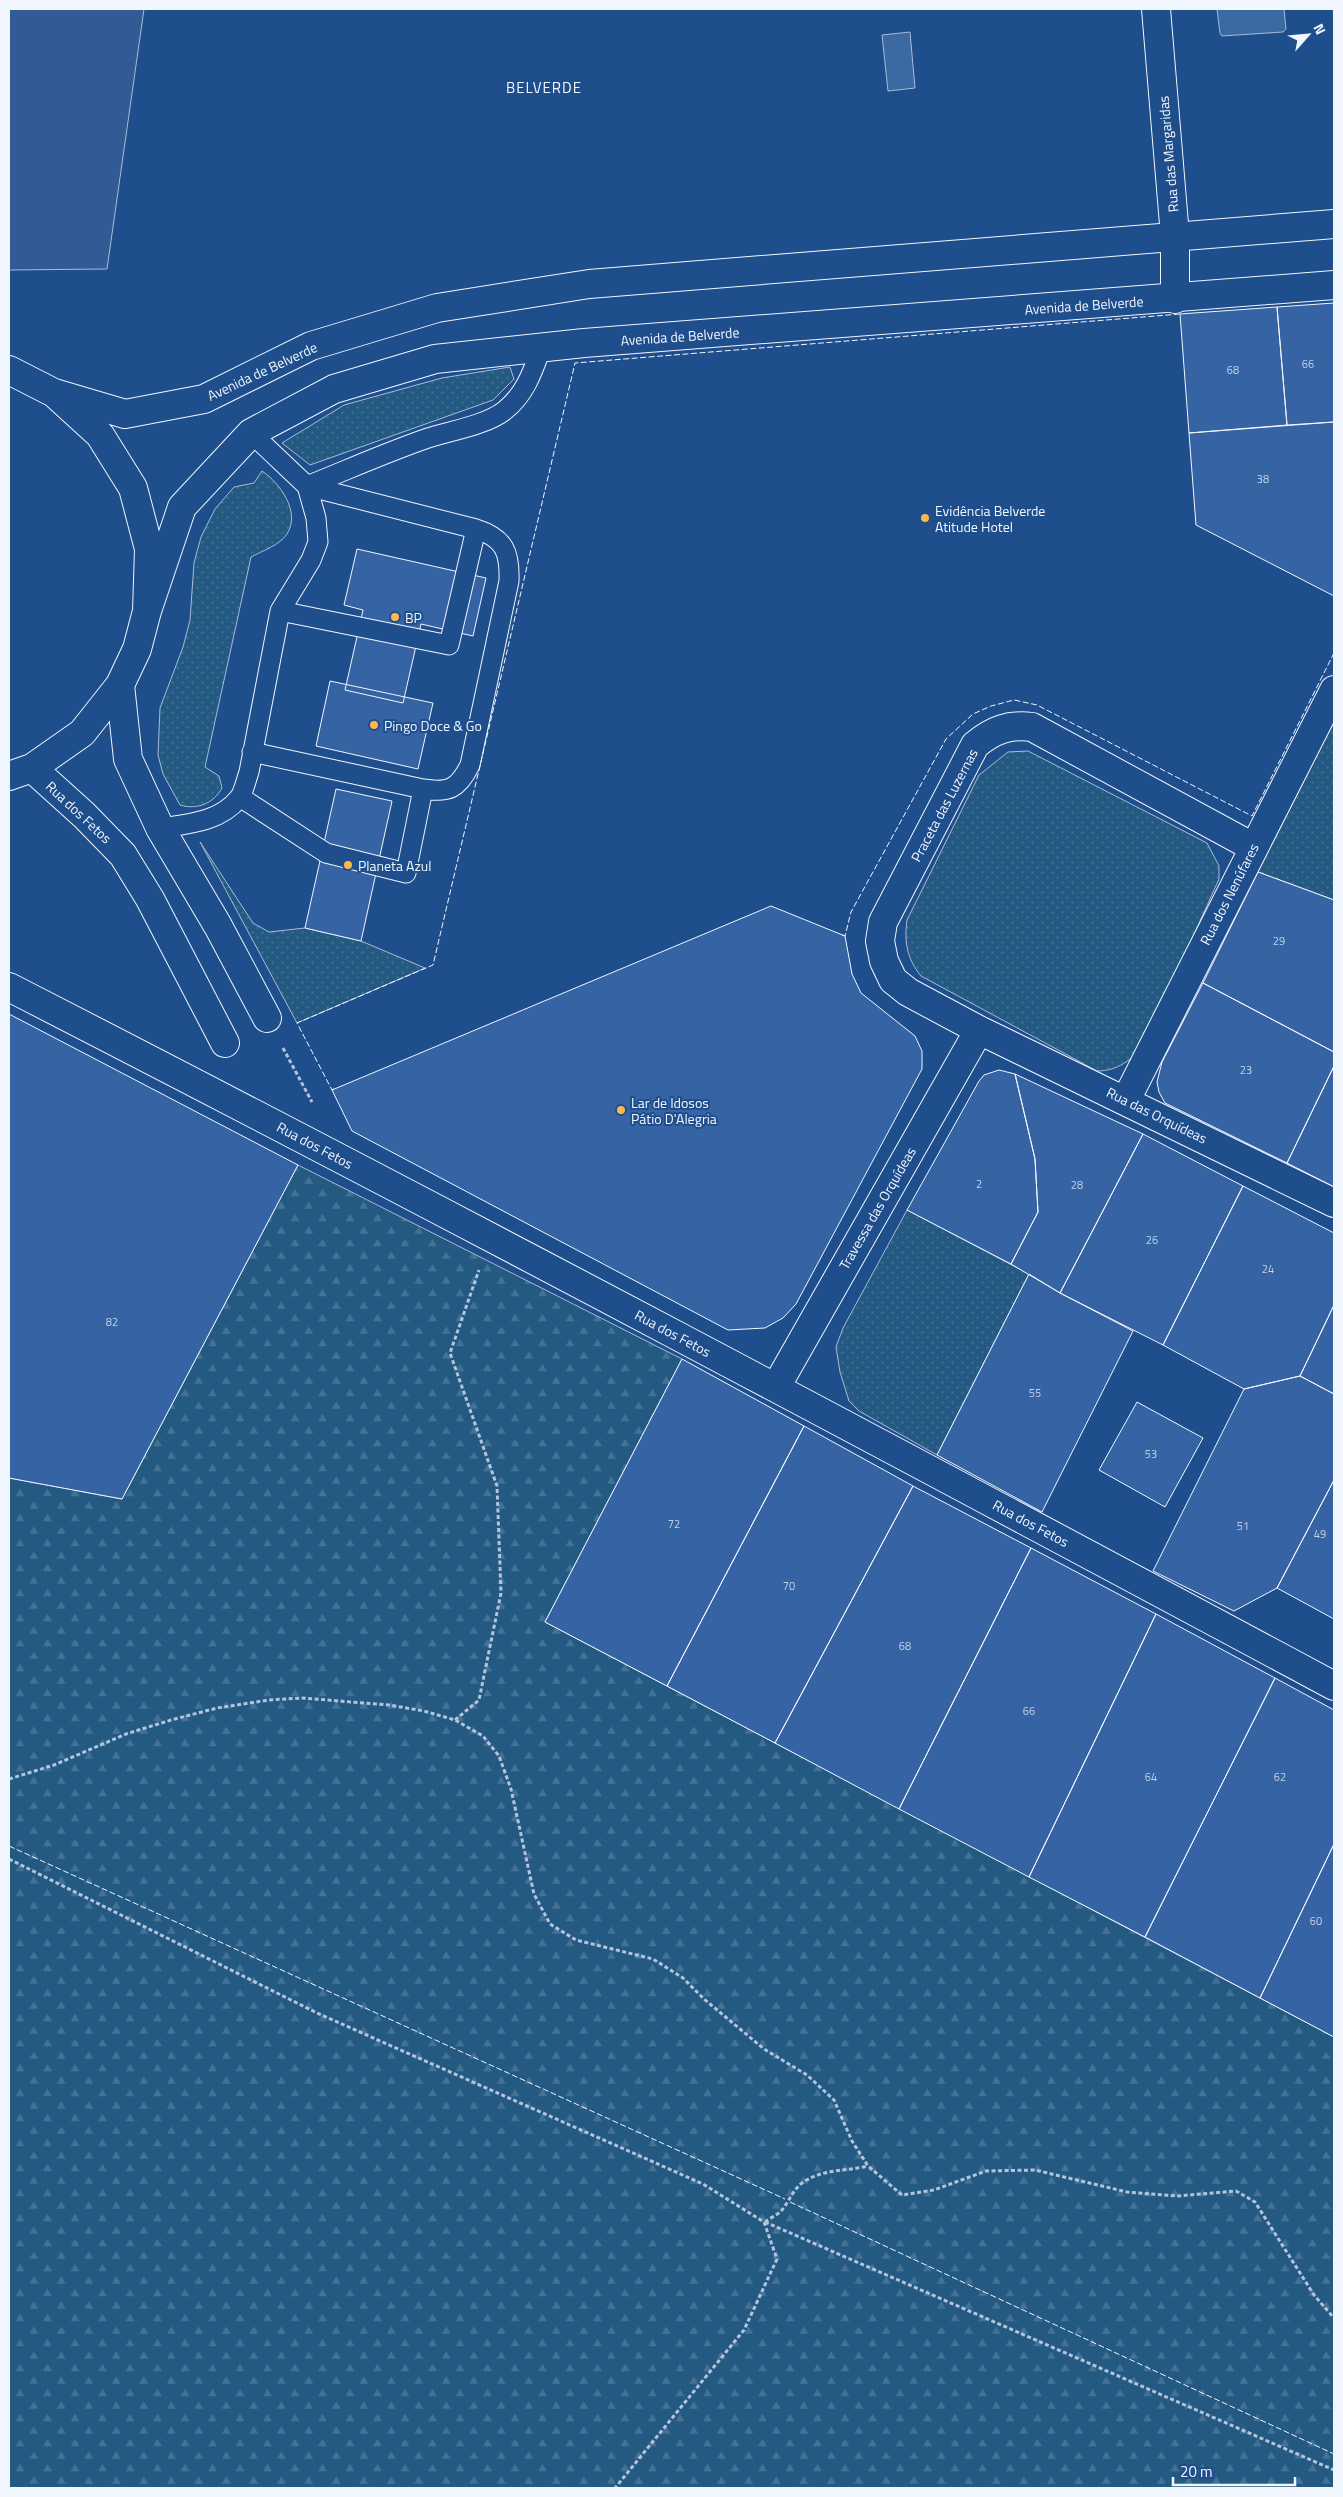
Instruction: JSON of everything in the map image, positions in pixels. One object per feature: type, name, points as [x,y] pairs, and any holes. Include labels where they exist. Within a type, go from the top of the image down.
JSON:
[{"type":"street","name":"Rua das Margaridas","points":[[1156,9],[1175,236],[1176,298]]},
{"type":"street","name":"Avenida de Belverde","points":[[54,393],[125,414],[204,399],[310,346],[437,308],[589,284],[1334,224]]},
{"type":"street","name":"Avenida de Belverde","points":[[147,611],[182,507],[251,434],[334,389],[435,359],[542,346],[1334,285]]},
{"type":"street","points":[[9,370],[54,393],[100,436],[133,488],[149,548],[147,611],[137,649],[120,685],[82,733],[20,772]]},
{"type":"street","points":[[120,685],[128,759],[160,828],[218,926],[267,1018]]},
{"type":"street","name":"Rua dos Nenúfares","points":[[1126,1100],[1252,847],[1334,690]]},
{"type":"street","name":"Praceta das Luzernas","points":[[979,1030],[908,992],[894,980],[884,962],[880,941],[883,922],[924,842],[975,745],[986,735],[999,729],[1016,725],[1032,727],[1252,847]]},
{"type":"street","name":"Rua dos Fetos","points":[[20,772],[84,815],[123,855],[150,899],[225,1043]]},
{"type":"street","name":"Rua dos Fetos","points":[[9,987],[776,1387],[1334,1686]]},
{"type":"street","name":"Rua das Orquídeas","points":[[979,1030],[1334,1203]]},
{"type":"street","name":"Travessa das Orquídeas","points":[[776,1387],[979,1030]]},
{"type":"lane","points":[[307,486],[426,439],[484,421],[503,412],[516,400],[530,380],[542,346]]},
{"type":"lane","points":[[251,434],[307,486],[491,534],[503,545],[509,561],[507,590],[470,765],[462,779],[452,788],[439,792],[252,752]]},
{"type":"lane","points":[[160,828],[202,822],[220,815],[240,797],[249,772],[280,611],[311,560],[318,542],[316,518],[307,486]]},
{"type":"lane","points":[[280,611],[449,645],[476,529]]},
{"type":"lane","points":[[240,797],[326,854],[406,873],[423,789]]},
{"type":"path","points":[[267,1018],[316,1110]]},
{"type":"path","points":[[455,1720],[479,1700],[501,1593],[497,1486],[450,1353],[491,1238]]},
{"type":"path","points":[[9,1779],[54,1765],[126,1734],[171,1720],[217,1708],[269,1700],[302,1698],[380,1704],[424,1710],[455,1720],[483,1736],[498,1756],[511,1789],[534,1894],[550,1924],[576,1940],[653,1959],[683,1978],[743,2033],[764,2049],[807,2075],[834,2100],[852,2141],[868,2166],[902,2195],[934,2190],[986,2171],[996,2170],[1036,2170],[1127,2192],[1177,2196],[1236,2191],[1255,2202],[1314,2294],[1334,2318]]},
{"type":"path","points":[[9,1860],[317,2013],[703,2184],[764,2222],[1334,2470]]},
{"type":"path","points":[[764,2222],[781,2211],[794,2191],[804,2181],[826,2171],[847,2171],[868,2166]]},
{"type":"path","points":[[615,2488],[744,2330],[777,2259],[764,2222]]},
{"type":"green space","points":[[510,367],[514,379],[493,400],[310,465],[282,443],[344,405],[442,378]]},
{"type":"green space","points":[[262,471],[282,490],[290,508],[291,525],[284,538],[251,557],[205,767],[219,776],[222,788],[209,802],[192,807],[180,805],[163,774],[158,755],[160,708],[183,647],[190,620],[194,563],[201,537],[215,509],[234,487],[254,483]]},
{"type":"green space","points":[[1334,721],[1334,900],[1258,872]]},
{"type":"green space","points":[[1028,751],[1207,843],[1219,866],[1219,879],[1144,1045],[1124,1064],[1111,1069],[1097,1071],[921,976],[912,963],[906,943],[907,920],[979,775],[1008,752]]},
{"type":"green space","points":[[200,842],[253,923],[269,932],[305,928],[361,941],[425,968],[297,1023]]},
{"type":"green space","points":[[298,1165],[682,1359],[545,1622],[1334,2037],[1334,2488],[9,2488],[9,1478],[122,1499]]},
{"type":"green space","points":[[907,1210],[1029,1274],[937,1455],[859,1411],[849,1401],[840,1372],[836,1347],[843,1328]]},
{"type":"shaded area","points":[[9,9],[144,9],[107,269],[9,270]]},
{"type":"shaded area","points":[[1217,9],[1284,9],[1286,29],[1283,32],[1222,36]]},
{"type":"shaded area","points":[[910,32],[915,88],[888,91],[882,35]]},
{"type":"building","points":[[1334,303],[1334,422],[1287,425],[1277,307]]},
{"type":"building","points":[[1277,307],[1287,425],[1189,433],[1180,314]]},
{"type":"building","points":[[1334,422],[1334,596],[1196,525],[1189,433]]},
{"type":"building","points":[[357,549],[486,578],[473,636],[421,624],[403,703],[345,690],[363,610],[344,605]]},
{"type":"building","name":"Pingo Doce & Go","points":[[330,681],[433,703],[418,769],[316,746]]},
{"type":"building","name":"Planeta Azul","points":[[336,789],[392,801],[361,941],[305,928]]},
{"type":"building","points":[[1258,872],[1334,900],[1334,1052],[1203,983]]},
{"type":"building","name":"Lar de Idosos Pátio D'Alegria","points":[[771,906],[845,936],[852,974],[861,993],[915,1036],[922,1051],[922,1069],[796,1304],[783,1318],[765,1328],[728,1330],[352,1131],[332,1090]]},
{"type":"building","points":[[1203,983],[1334,1052],[1334,1066],[1287,1163],[1165,1103],[1159,1092],[1157,1082],[1162,1062]]},
{"type":"building","points":[[9,1014],[298,1165],[122,1499],[9,1478]]},
{"type":"building","points":[[1334,1066],[1334,1187],[1287,1163]]},
{"type":"building","points":[[999,1070],[1015,1074],[1035,1159],[1038,1212],[1011,1264],[907,1210],[979,1081],[984,1075]]},
{"type":"building","points":[[1015,1074],[1143,1134],[1060,1293],[1011,1264],[1038,1212],[1035,1159]]},
{"type":"building","points":[[1143,1134],[1243,1186],[1163,1345],[1060,1293]]},
{"type":"building","points":[[1243,1186],[1334,1233],[1334,1305],[1300,1376],[1244,1389],[1163,1345]]},
{"type":"building","points":[[1029,1274],[1060,1293],[1133,1331],[1042,1512],[937,1455]]},
{"type":"building","points":[[1334,1305],[1334,1394],[1300,1376]]},
{"type":"building","points":[[682,1359],[804,1426],[667,1686],[545,1622]]},
{"type":"building","points":[[1300,1376],[1334,1394],[1334,1480],[1277,1588],[1234,1611],[1153,1571],[1244,1389]]},
{"type":"building","points":[[1137,1402],[1203,1438],[1165,1507],[1099,1470]]},
{"type":"building","points":[[804,1426],[913,1486],[775,1743],[667,1686]]},
{"type":"building","points":[[1334,1480],[1334,1619],[1277,1588]]},
{"type":"building","points":[[913,1486],[1031,1548],[899,1809],[775,1743]]},
{"type":"building","points":[[1031,1548],[1156,1614],[1029,1877],[899,1809]]},
{"type":"building","points":[[1156,1614],[1275,1678],[1145,1937],[1029,1877]]},
{"type":"building","points":[[1275,1678],[1334,1710],[1334,1844],[1260,1998],[1145,1937]]},
{"type":"building","points":[[1334,1844],[1334,2037],[1260,1998]]},
{"type":"fence","points":[[334,1089],[332,1090],[297,1023],[433,965],[575,363],[1180,314],[1180,316]]},
{"type":"fence","points":[[842,935],[845,936],[851,912],[946,739],[973,714],[991,706],[1014,700],[1037,705],[1252,816],[1334,653]]},
{"type":"fence","points":[[9,1846],[785,2199]]},
{"type":"fence","points":[[790,2202],[1334,2454]]},
{"type":"place","name":"Evidência Belverde Atitude Hotel","points":[[925,518]]},
{"type":"place","name":"BP","points":[[395,617]]},
{"type":"place","name":"Pingo Doce & Go","points":[[374,725]]},
{"type":"place","name":"Planeta Azul","points":[[348,865]]},
{"type":"place","name":"Lar de Idosos Pátio D'Alegria","points":[[621,1110]]},
{"type":"district","name":"BELVERDE","points":[[544,87]]}]
